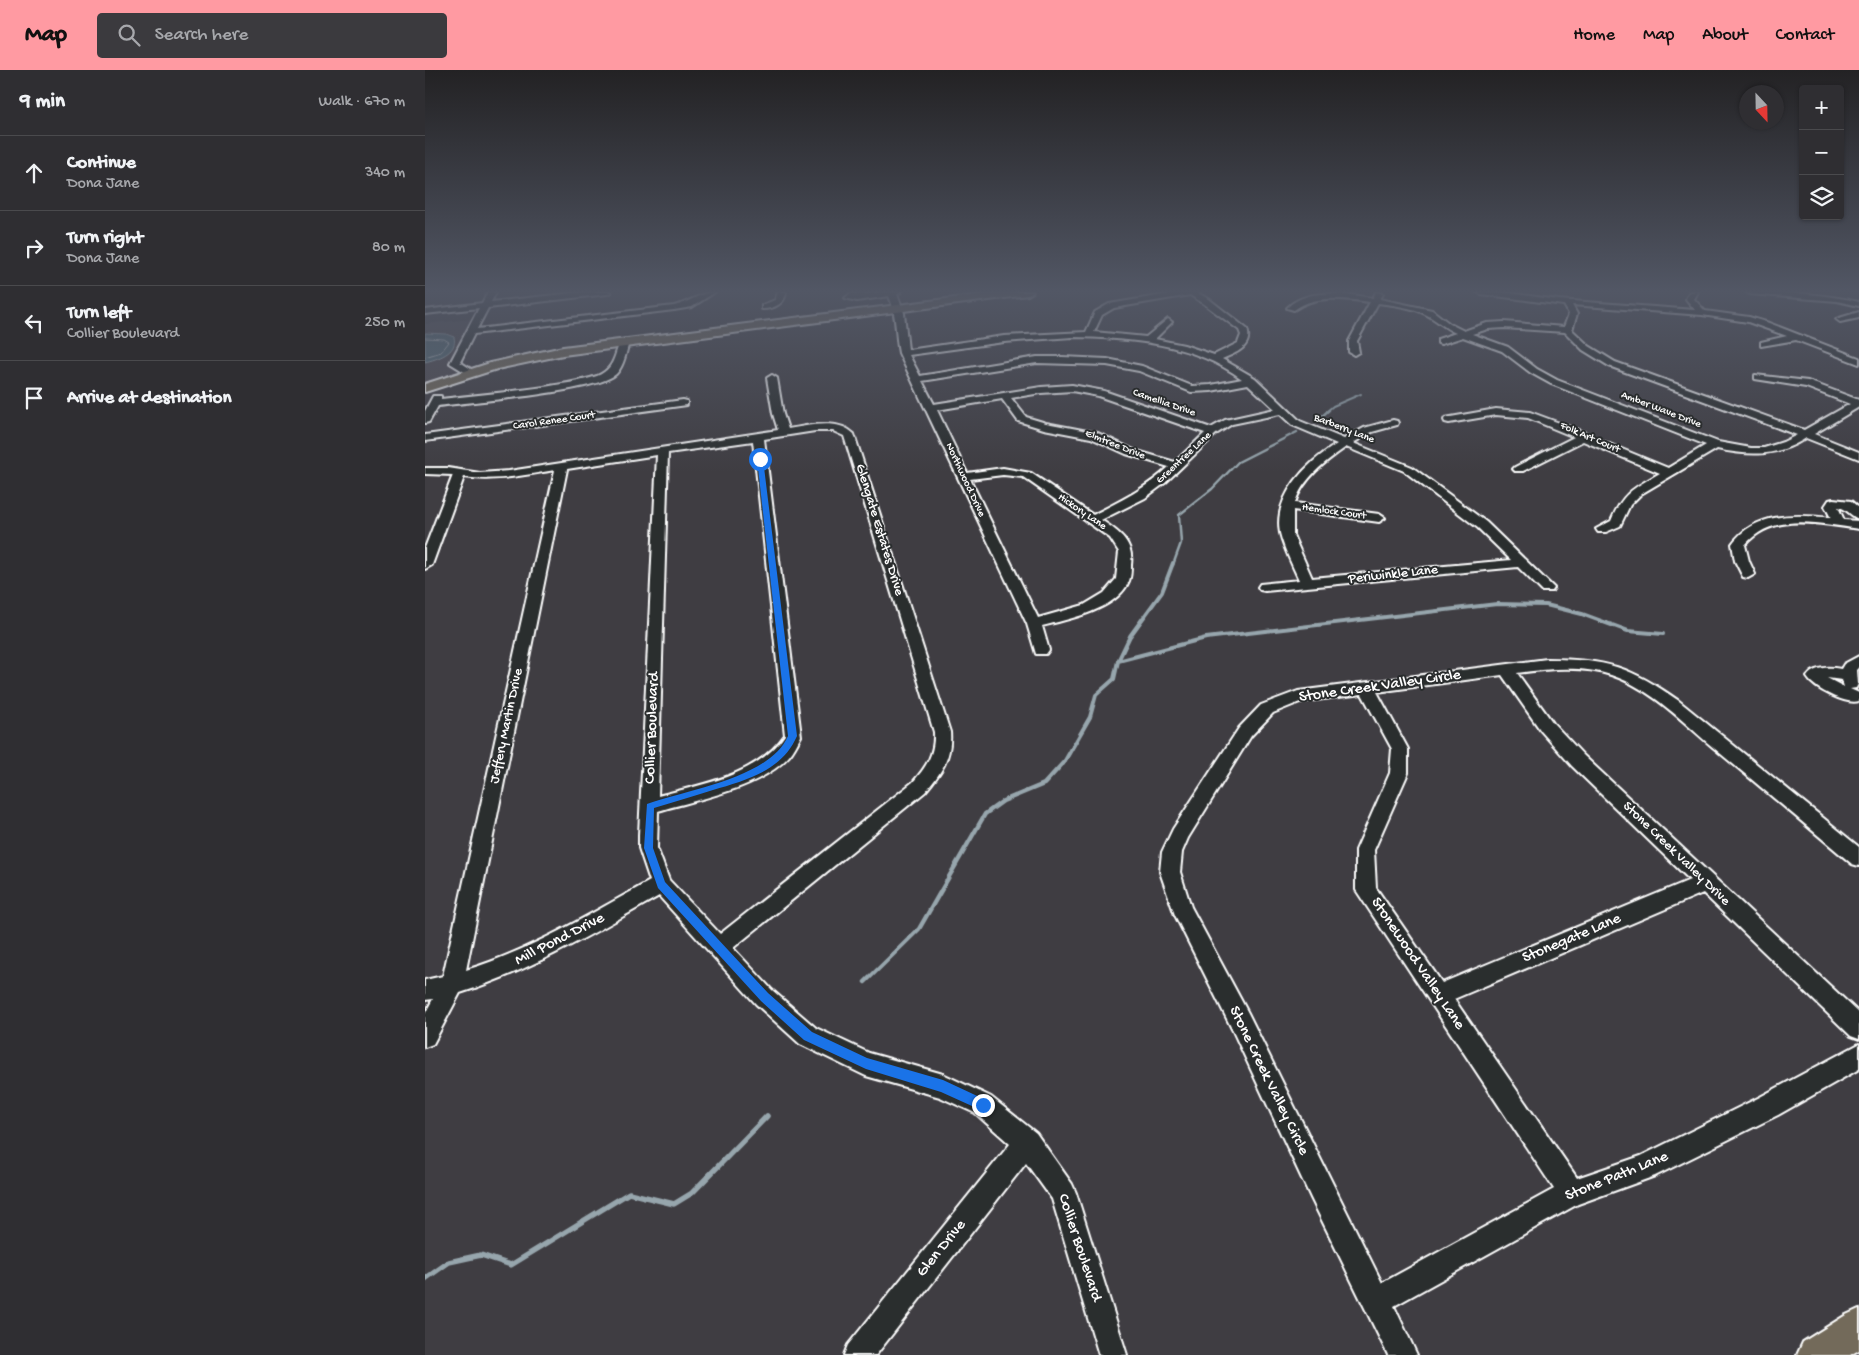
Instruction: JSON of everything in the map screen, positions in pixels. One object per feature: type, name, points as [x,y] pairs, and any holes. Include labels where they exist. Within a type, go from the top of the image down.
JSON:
[{"type":"main road","points":[[425,388],[471,373],[561,352]]},
{"type":"main road","points":[[1817,1355],[1859,1328]]},
{"type":"street","points":[[460,352],[455,363],[471,373]]},
{"type":"street","points":[[425,420],[435,401],[574,385],[598,380],[612,372],[621,352]]},
{"type":"street","name":"Barberry Lane","points":[[904,353],[911,352]]},
{"type":"street","name":"Barberry Lane","points":[[1193,352],[1215,358],[1251,380],[1281,411],[1307,429],[1408,469],[1482,525],[1547,588]]},
{"type":"street","points":[[1215,358],[1228,352]]},
{"type":"street","name":"Amber Wave Drive","points":[[1509,352],[1534,371],[1554,382],[1715,445],[1751,451],[1771,451],[1785,448],[1806,434]]},
{"type":"street","points":[[1593,352],[1621,367],[1806,434],[1859,456]]},
{"type":"street","points":[[1836,352],[1859,361]]},
{"type":"street","name":"Northwood Drive","points":[[904,353],[1033,624],[1041,650]]},
{"type":"street","points":[[917,379],[1037,360],[1062,360],[1107,362],[1142,369],[1191,389],[1211,388],[1251,380]]},
{"type":"street","points":[[1758,377],[1808,384],[1858,403]]},
{"type":"street","points":[[772,378],[778,414],[784,433]]},
{"type":"street","name":"Camellia Drive","points":[[931,408],[1058,388],[1093,391],[1212,432]]},
{"type":"street","name":"Elmtree Drive","points":[[1004,396],[1018,416],[1028,421],[1094,435],[1130,452],[1177,466]]},
{"type":"street","name":"Carol Renee Court","points":[[425,438],[683,403]]},
{"type":"street","points":[[1806,434],[1858,403]]},
{"type":"street","name":"Folk Art Court","points":[[1449,420],[1508,409],[1534,416],[1585,436],[1668,472]]},
{"type":"street","name":"Greentree Lane","points":[[1092,520],[1141,495],[1161,481],[1212,432],[1229,422],[1240,418],[1281,411]]},
{"type":"street","points":[[1307,583],[1285,530],[1289,506],[1298,482],[1312,468],[1360,434],[1393,423]]},
{"type":"street","name":"Glengate Estates Drive","points":[[425,471],[448,471],[480,476],[509,474],[815,428],[831,427],[841,429],[849,434],[942,732],[944,748],[935,768],[919,787],[719,947]]},
{"type":"street","points":[[1519,469],[1585,436]]},
{"type":"street","points":[[650,806],[751,775],[767,766],[783,752],[793,736],[758,437]]},
{"type":"street","points":[[1602,529],[1616,523],[1624,504],[1637,491],[1715,445]]},
{"type":"street","name":"Collier Boulevard","points":[[663,451],[648,848],[661,885],[765,997],[808,1036],[866,1064],[943,1086],[983,1105],[1027,1142],[1063,1193],[1113,1355]]},
{"type":"street","name":"Jeffery Martin Drive","points":[[425,1036],[452,986],[562,466]]},
{"type":"street","name":"Hickory Lane","points":[[963,477],[995,472],[1021,473],[1115,535],[1126,552],[1123,580],[1109,596],[1089,608],[1033,624]]},
{"type":"street","points":[[425,565],[459,474]]},
{"type":"street","name":"Hemlock Court","points":[[1289,506],[1379,518]]},
{"type":"street","points":[[1748,574],[1741,561],[1738,544],[1750,531],[1765,523],[1784,519],[1852,522],[1859,537]]},
{"type":"street","name":"Periwinkle Lane","points":[[1265,587],[1521,563]]},
{"type":"street","points":[[1856,700],[1848,675],[1849,668],[1859,661]]},
{"type":"street","name":"Stone Creek Valley Circle","points":[[1403,1355],[1320,1189],[1240,1021],[1182,909],[1170,872],[1172,852],[1180,834],[1245,732],[1267,709],[1299,696],[1547,664],[1577,664],[1609,669],[1644,685],[1673,705],[1859,858]]},
{"type":"street","name":"Stone Creek Valley Drive","points":[[1506,670],[1547,727],[1578,762],[1623,802],[1705,883],[1859,1028]]},
{"type":"street","points":[[1848,675],[1829,672],[1815,677],[1824,685],[1856,700]]},
{"type":"street","name":"Stonewood Valley Lane","points":[[1367,688],[1401,749],[1399,773],[1365,850],[1366,890],[1439,995],[1500,1090],[1573,1193]]},
{"type":"street","name":"Stonegate Lane","points":[[1439,995],[1705,883]]},
{"type":"street","name":"Mill Pond Drive","points":[[425,990],[452,986],[523,961],[547,950],[661,885]]},
{"type":"street","name":"Stone Path Lane","points":[[1376,1301],[1573,1193],[1646,1167],[1769,1106],[1859,1056]]},
{"type":"street","name":"Glen Drive","points":[[860,1353],[1027,1142]]},
{"type":"shaded area","points":[[425,352],[455,352],[451,364],[459,372],[425,385]]},
{"type":"water","points":[[425,352],[448,352],[435,359],[425,362]]},
{"type":"waterway","points":[[1327,411],[1333,406],[1361,394]]},
{"type":"waterway","points":[[1321,417],[1329,410]]},
{"type":"waterway","points":[[1173,565],[1181,543],[1179,515],[1212,489],[1238,462],[1297,432]]},
{"type":"waterway","points":[[1118,661],[1130,636],[1162,592],[1173,563]]},
{"type":"waterway","points":[[1118,661],[1206,638],[1497,604],[1546,605],[1582,614],[1628,631],[1663,634]]},
{"type":"waterway","points":[[1063,764],[1090,717],[1096,695],[1114,679],[1118,661]]},
{"type":"waterway","points":[[865,982],[919,929],[985,814],[1003,801],[1044,784],[1064,762]]},
{"type":"waterway","points":[[425,1279],[449,1262],[481,1255],[511,1265],[629,1193],[674,1204],[692,1193],[767,1116]]},
{"type":"route","points":[[760,459],[793,736],[783,752],[767,766],[751,775],[650,806],[648,848],[652,861],[661,885],[765,997],[808,1036],[866,1064],[943,1086],[983,1105]]}]
